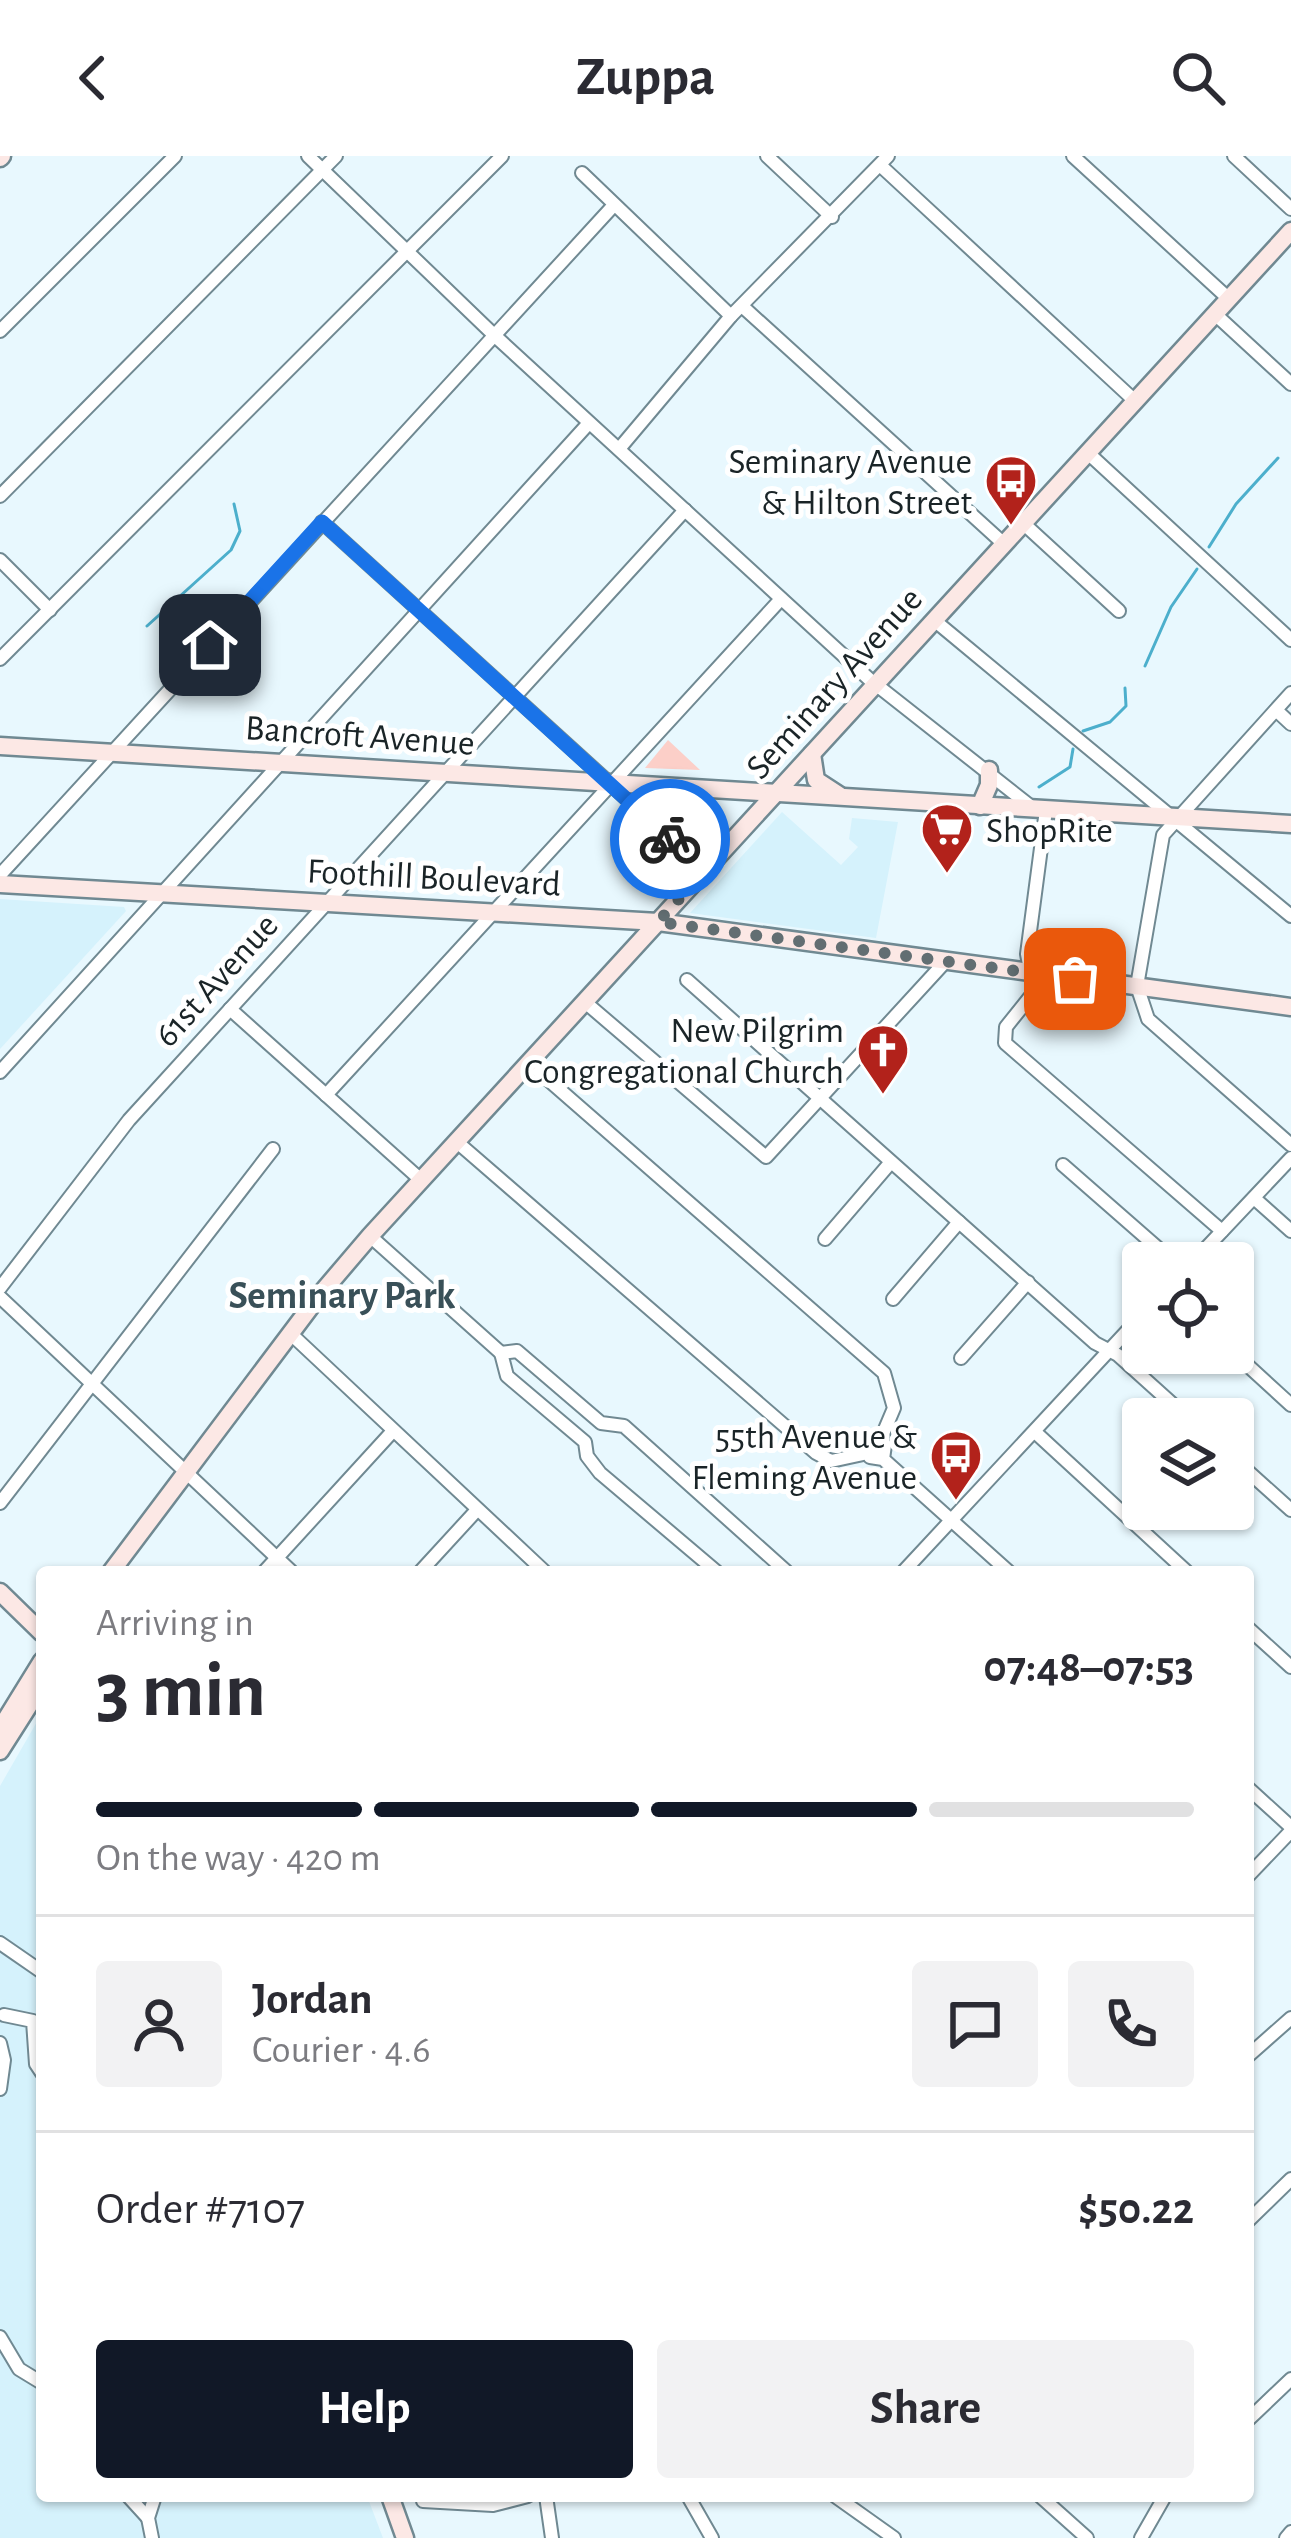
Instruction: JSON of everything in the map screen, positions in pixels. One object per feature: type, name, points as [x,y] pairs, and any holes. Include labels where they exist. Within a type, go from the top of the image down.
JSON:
[{"type":"street","points":[[0,331],[175,156]]},
{"type":"street","points":[[308,156],[494,335],[875,685],[1040,810],[1027,954],[1034,992],[1006,1028],[1005,1043],[1222,1231]]},
{"type":"street","points":[[0,496],[336,156]]},
{"type":"street","points":[[0,659],[502,156]]},
{"type":"street","points":[[766,156],[832,217]]},
{"type":"street","points":[[1073,156],[1229,298]]},
{"type":"street","points":[[1234,156],[1291,208]]},
{"type":"street","points":[[619,449],[736,311],[885,161],[1136,401]]},
{"type":"street","points":[[582,173],[1004,544]]},
{"type":"street","points":[[0,880],[614,205]]},
{"type":"street","name":"Seminary Avenue","points":[[116,1566],[370,1236],[1291,231]]},
{"type":"street","points":[[1215,314],[1291,384]]},
{"type":"street","points":[[0,1072],[418,606],[589,423]]},
{"type":"street","points":[[1088,453],[1291,640]]},
{"type":"street","name":"61st Avenue","points":[[0,1288],[129,1120],[685,510]]},
{"type":"street","points":[[322,522],[705,870]]},
{"type":"street","points":[[1024,523],[1119,611]]},
{"type":"street","points":[[0,560],[50,610]]},
{"type":"street","points":[[326,1095],[781,599]]},
{"type":"street","points":[[934,620],[1291,916]]},
{"type":"street","points":[[1291,693],[1163,835],[1137,986],[1148,1019],[1291,1145]]},
{"type":"street","points":[[1276,710],[1291,724]]},
{"type":"street","name":"Bancroft Avenue","points":[[0,746],[1291,824]]},
{"type":"street","points":[[812,754],[816,780],[845,799]]},
{"type":"street","points":[[980,806],[989,785],[988,770]]},
{"type":"street","name":"Foothill Boulevard","points":[[0,880],[658,922],[1291,1007]]},
{"type":"street","points":[[614,919],[628,937],[629,954]]},
{"type":"street","points":[[585,1002],[766,1157],[945,962]]},
{"type":"street","points":[[687,980],[1165,1398]]},
{"type":"street","points":[[230,1009],[422,1180]]},
{"type":"street","points":[[529,1063],[884,1373],[895,1408],[880,1442]]},
{"type":"street","points":[[457,1142],[816,1453],[831,1461],[868,1453]]},
{"type":"street","points":[[0,1503],[273,1149]]},
{"type":"street","points":[[1212,1242],[1291,1158]]},
{"type":"street","points":[[825,1239],[891,1162]]},
{"type":"street","points":[[1063,1165],[1151,1242]]},
{"type":"street","points":[[1254,1198],[1291,1231]]},
{"type":"street","points":[[893,1299],[959,1222]]},
{"type":"street","points":[[370,1236],[501,1353],[506,1376],[585,1442],[586,1456],[600,1473],[710,1566]]},
{"type":"street","points":[[961,1358],[1028,1282]]},
{"type":"street","points":[[0,1297],[286,1566]]},
{"type":"street","points":[[291,1334],[537,1566]]},
{"type":"street","points":[[909,1566],[1122,1336]]},
{"type":"street","points":[[501,1353],[517,1352],[601,1424],[624,1426],[780,1566]]},
{"type":"street","points":[[1254,1371],[1291,1405]]},
{"type":"street","points":[[541,1403],[556,1384]]},
{"type":"street","points":[[585,1442],[601,1424]]},
{"type":"street","points":[[270,1566],[392,1432]]},
{"type":"street","points":[[1035,1432],[1180,1566]]},
{"type":"street","points":[[880,1442],[870,1444],[868,1453],[873,1460],[883,1459],[1002,1566]]},
{"type":"street","points":[[880,1442],[887,1448],[883,1459]]},
{"type":"street","points":[[1254,1477],[1291,1510]]},
{"type":"street","points":[[426,1566],[476,1511]]},
{"type":"street","points":[[0,1592],[36,1627]]},
{"type":"street","points":[[1254,1633],[1291,1667]]},
{"type":"street","points":[[0,1729],[36,1670]]},
{"type":"street","points":[[0,1751],[36,1704]]},
{"type":"street","points":[[1254,1794],[1291,1829],[1254,1869]]},
{"type":"street","points":[[0,1943],[36,1968]]},
{"type":"street","points":[[1,2017],[33,2021],[36,2064]]},
{"type":"street","points":[[1254,2051],[1291,2018]]},
{"type":"street","points":[[0,2043],[0,2090]]},
{"type":"street","points":[[1254,2215],[1291,2179]]},
{"type":"street","points":[[0,2337],[19,2369],[36,2380]]},
{"type":"street","points":[[1254,2414],[1291,2379]]},
{"type":"street","points":[[133,2502],[148,2518]]},
{"type":"street","points":[[152,2538],[148,2518],[153,2502]]},
{"type":"street","points":[[392,2502],[405,2538]]},
{"type":"street","points":[[440,2502],[505,2502]]},
{"type":"street","points":[[548,2502],[552,2538]]},
{"type":"street","points":[[691,2502],[712,2538]]},
{"type":"street","points":[[843,2502],[894,2538]]},
{"type":"street","points":[[1047,2502],[1087,2538]]},
{"type":"street","points":[[1141,2538],[1162,2502]]},
{"type":"shaded area","points":[[668,740],[700,770],[645,768]]},
{"type":"shaded area","points":[[782,812],[841,865],[858,847],[849,839],[852,818],[898,822],[876,938],[690,913]]},
{"type":"shaded area","points":[[0,899],[124,907],[126,911],[0,1049]]},
{"type":"shaded area","points":[[36,1723],[36,2502],[369,2502],[383,2538],[0,2538],[0,1786]]},
{"type":"waterway","points":[[1209,547],[1236,504],[1278,458]]},
{"type":"waterway","points":[[147,626],[231,550],[240,531],[234,504]]},
{"type":"waterway","points":[[1145,666],[1171,607],[1197,569]]},
{"type":"waterway","points":[[1083,731],[1110,722],[1126,706],[1125,688]]},
{"type":"waterway","points":[[1039,787],[1070,767],[1073,749]]},
{"type":"way so far","points":[[670,839],[705,870],[658,922],[1075,979]]},
{"type":"place","name":"Seminary Avenue & Hilton Street","points":[[1011,527]]},
{"type":"place","name":"ShopRite","points":[[947,875]]},
{"type":"place","name":"New Pilgrim Congregational Church","points":[[883,1096]]},
{"type":"place","name":"55th Avenue & Fleming Avenue","points":[[956,1502]]},
{"type":"district","name":"Seminary Park","points":[[342,1294]]},
{"type":"route","points":[[210,645],[322,522],[670,839]]}]
